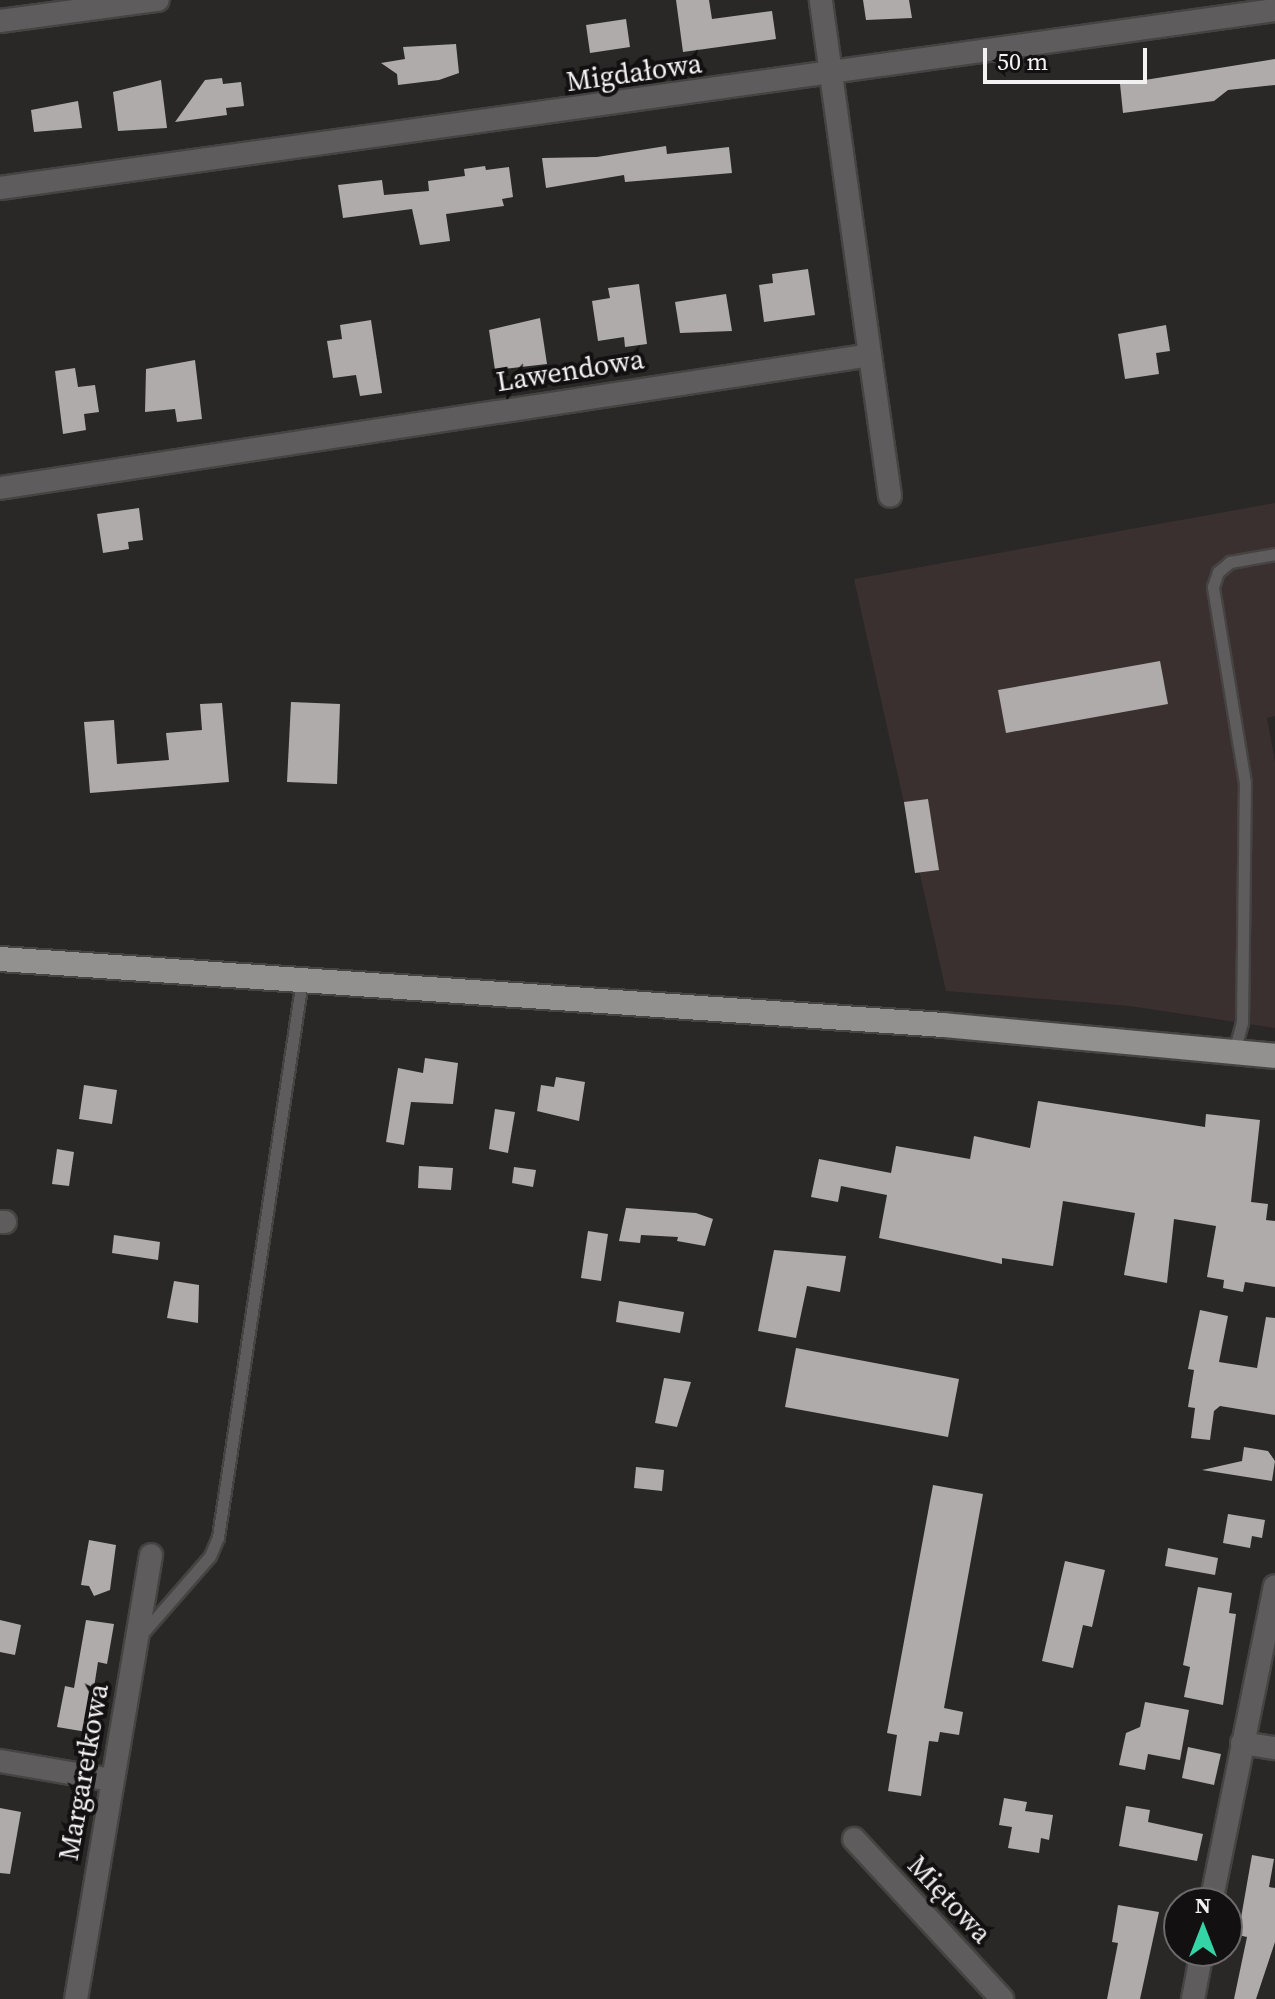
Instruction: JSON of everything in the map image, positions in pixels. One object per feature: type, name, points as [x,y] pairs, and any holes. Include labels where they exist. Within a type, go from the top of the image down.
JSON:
[{"type":"main road","points":[[0,959],[943,1025],[1275,1056]]},
{"type":"street","points":[[0,21],[158,0]]},
{"type":"street","points":[[821,0],[890,496]]},
{"type":"street","name":"Migdałowa","points":[[0,188],[832,75],[1275,10]]},
{"type":"street","name":"Lawendowa","points":[[0,488],[870,355]]},
{"type":"street","name":"Margaretkowa","points":[[76,1999],[151,1555]]},
{"type":"street","points":[[1214,1887],[1275,1586]]},
{"type":"street","points":[[1242,1743],[1275,1748]]},
{"type":"street","points":[[0,1761],[111,1780]]},
{"type":"street","name":"Miętowa","points":[[854,1839],[1002,1999]]},
{"type":"street","points":[[1193,1999],[1199,1967]]},
{"type":"lane","points":[[1234,1052],[1242,1023],[1245,783],[1213,587],[1218,572],[1230,562],[1275,554]]},
{"type":"lane","points":[[136,1642],[210,1556],[218,1537],[302,980]]},
{"type":"shaded area","points":[[1275,503],[1275,716],[1267,718],[1275,761],[1275,1028],[1130,1006],[946,991],[854,579]]},
{"type":"building","points":[[676,0],[709,0],[712,19],[772,11],[776,39],[683,52]]},
{"type":"building","points":[[863,0],[909,0],[912,18],[866,20]]},
{"type":"building","points":[[626,19],[630,47],[590,53],[586,25]]},
{"type":"building","points":[[456,44],[459,73],[439,80],[398,85],[397,74],[381,63],[405,59],[403,47]]},
{"type":"building","points":[[1275,59],[1275,85],[1228,90],[1214,101],[1123,113],[1120,84]]},
{"type":"building","points":[[222,78],[223,84],[241,82],[244,106],[226,108],[227,115],[175,122],[205,80]]},
{"type":"building","points":[[161,80],[167,128],[118,131],[113,92]]},
{"type":"building","points":[[78,101],[82,128],[34,132],[31,110]]},
{"type":"building","points":[[666,146],[667,154],[729,147],[732,173],[625,182],[624,175],[546,188],[542,158],[597,157]]},
{"type":"building","points":[[485,166],[486,170],[509,167],[513,197],[502,199],[504,206],[446,214],[450,241],[420,245],[412,209],[343,218],[338,185],[382,180],[384,195],[429,191],[428,181],[465,176],[464,169]]},
{"type":"building","points":[[808,269],[815,315],[764,322],[759,285],[773,283],[772,274]]},
{"type":"building","points":[[639,284],[647,344],[625,347],[624,337],[598,341],[592,301],[610,298],[608,288]]},
{"type":"building","points":[[726,294],[732,331],[680,333],[675,302]]},
{"type":"building","points":[[540,318],[547,364],[495,370],[489,330]]},
{"type":"building","points":[[371,320],[382,393],[360,396],[356,375],[333,378],[327,341],[342,339],[340,325]]},
{"type":"building","points":[[1166,325],[1170,351],[1156,353],[1159,374],[1125,379],[1118,334]]},
{"type":"building","points":[[195,360],[202,419],[177,422],[175,409],[145,412],[146,369]]},
{"type":"building","points":[[75,368],[78,387],[95,385],[99,412],[84,414],[86,430],[63,434],[55,371]]},
{"type":"building","points":[[139,508],[143,540],[128,542],[129,549],[103,553],[97,514]]},
{"type":"building","points":[[1160,661],[1168,704],[1006,733],[998,690]]},
{"type":"building","points":[[291,702],[340,704],[337,784],[287,782]]},
{"type":"building","points":[[222,703],[229,782],[90,793],[84,722],[114,720],[117,764],[169,760],[166,733],[202,730],[200,704]]},
{"type":"building","points":[[928,799],[939,870],[915,873],[904,802]]},
{"type":"building","points":[[425,1058],[458,1063],[453,1104],[411,1102],[404,1145],[386,1142],[398,1068],[423,1073]]},
{"type":"building","points":[[556,1077],[585,1082],[579,1121],[537,1111],[541,1085],[554,1087]]},
{"type":"building","points":[[84,1085],[117,1090],[112,1124],[79,1119]]},
{"type":"building","points":[[1038,1101],[1205,1127],[1206,1114],[1260,1120],[1251,1202],[1268,1204],[1266,1220],[1275,1221],[1275,1287],[1245,1282],[1243,1292],[1223,1288],[1224,1280],[1207,1277],[1216,1226],[1174,1219],[1167,1283],[1124,1275],[1135,1213],[1063,1201],[1053,1266],[1002,1258],[1002,1264],[879,1238],[887,1195],[841,1186],[838,1202],[811,1197],[819,1159],[891,1173],[896,1146],[970,1159],[974,1136],[1030,1148]]},
{"type":"building","points":[[495,1109],[515,1112],[508,1153],[489,1149]]},
{"type":"building","points":[[57,1149],[74,1152],[69,1186],[52,1184]]},
{"type":"building","points":[[419,1166],[453,1168],[451,1190],[418,1188]]},
{"type":"building","points":[[514,1167],[536,1170],[533,1187],[512,1183]]},
{"type":"building","points":[[626,1208],[696,1213],[713,1219],[705,1246],[677,1241],[678,1237],[641,1235],[640,1243],[619,1241]]},
{"type":"building","points":[[588,1231],[608,1234],[601,1281],[581,1278]]},
{"type":"building","points":[[114,1235],[160,1242],[158,1260],[112,1253]]},
{"type":"building","points":[[774,1250],[846,1256],[840,1292],[807,1286],[796,1338],[758,1331]]},
{"type":"building","points":[[174,1281],[199,1285],[198,1323],[167,1318]]},
{"type":"building","points":[[619,1301],[684,1312],[680,1333],[616,1322]]},
{"type":"building","points":[[1200,1310],[1228,1316],[1219,1362],[1257,1368],[1266,1317],[1275,1318],[1275,1415],[1220,1406],[1214,1411],[1210,1440],[1191,1438],[1195,1408],[1188,1407],[1194,1370],[1188,1369]]},
{"type":"building","points":[[796,1348],[959,1379],[948,1437],[785,1407]]},
{"type":"building","points":[[664,1378],[691,1382],[677,1427],[655,1423]]},
{"type":"building","points":[[1244,1447],[1268,1451],[1275,1461],[1272,1481],[1202,1470],[1242,1461]]},
{"type":"building","points":[[636,1467],[664,1470],[662,1491],[634,1488]]},
{"type":"building","points":[[933,1485],[983,1494],[944,1708],[963,1712],[959,1735],[940,1732],[938,1742],[929,1741],[921,1796],[888,1791],[897,1735],[887,1733]]},
{"type":"building","points":[[1228,1514],[1265,1520],[1262,1538],[1252,1536],[1250,1548],[1223,1543]]},
{"type":"building","points":[[89,1540],[116,1545],[110,1590],[94,1596],[89,1586],[81,1585]]},
{"type":"building","points":[[1168,1548],[1218,1558],[1215,1575],[1165,1566]]},
{"type":"building","points":[[1065,1561],[1105,1570],[1092,1627],[1083,1625],[1073,1668],[1042,1661]]},
{"type":"building","points":[[1198,1587],[1232,1593],[1229,1613],[1236,1614],[1223,1705],[1184,1697],[1190,1667],[1183,1665]]},
{"type":"building","points":[[0,1620],[21,1625],[15,1655],[0,1652]]},
{"type":"building","points":[[86,1620],[114,1624],[107,1664],[98,1662],[87,1732],[57,1727],[65,1686],[74,1688]]},
{"type":"building","points":[[1145,1702],[1189,1710],[1180,1760],[1148,1754],[1145,1770],[1119,1765],[1126,1733],[1140,1727]]},
{"type":"building","points":[[1188,1747],[1221,1754],[1214,1785],[1182,1778]]},
{"type":"building","points":[[1004,1798],[1027,1802],[1025,1811],[1053,1815],[1049,1840],[1041,1838],[1039,1853],[1008,1848],[1012,1827],[999,1825]]},
{"type":"building","points":[[1126,1806],[1150,1810],[1148,1822],[1203,1834],[1197,1861],[1119,1846]]},
{"type":"building","points":[[0,1808],[21,1812],[10,1874],[0,1873]]},
{"type":"building","points":[[1252,1855],[1274,1859],[1269,1887],[1275,1888],[1275,1942],[1256,1999],[1234,1999],[1247,1937],[1243,1936],[1243,1906]]},
{"type":"building","points":[[1118,1905],[1159,1912],[1140,1999],[1107,1999],[1118,1943],[1112,1942]]}]
